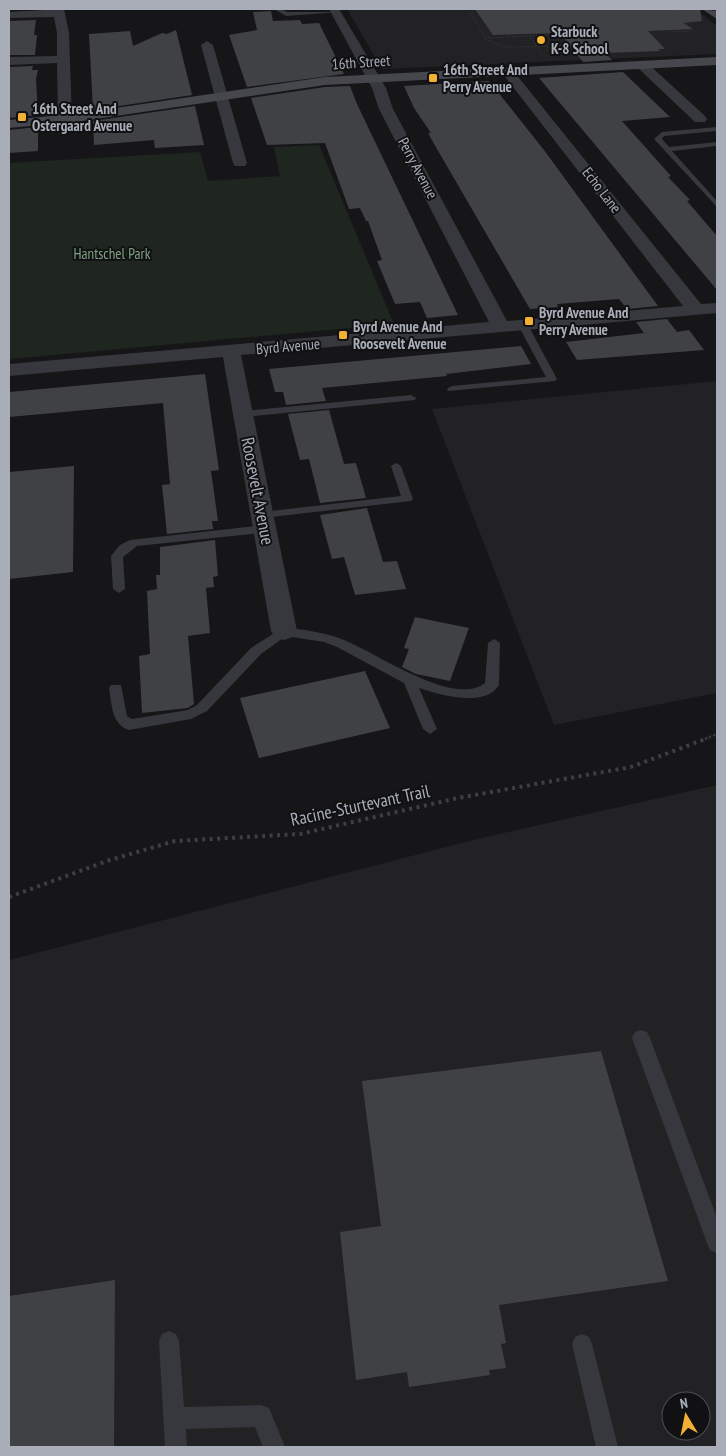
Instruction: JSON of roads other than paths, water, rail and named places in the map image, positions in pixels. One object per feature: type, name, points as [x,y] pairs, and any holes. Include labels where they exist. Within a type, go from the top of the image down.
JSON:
[{"type":"street","points":[[708,9],[717,16]]},
{"type":"street","name":"Perry Avenue","points":[[335,10],[373,78],[386,109],[501,328]]},
{"type":"street","points":[[9,15],[58,11],[63,33],[65,120]]},
{"type":"street","points":[[207,45],[240,163]]},
{"type":"street","points":[[9,61],[64,59]]},
{"type":"street","name":"16th Street","points":[[9,124],[65,120],[299,84],[373,78],[716,62]]},
{"type":"street","points":[[642,65],[702,120]]},
{"type":"street","name":"Echo Lane","points":[[507,71],[696,310]]},
{"type":"street","name":"Byrd Avenue","points":[[9,370],[717,308]]},
{"type":"street","name":"Roosevelt Avenue","points":[[231,351],[284,631]]},
{"type":"lane","points":[[277,9],[286,14],[335,10]]},
{"type":"lane","points":[[717,128],[662,134],[658,138],[717,205]]},
{"type":"lane","points":[[667,149],[717,144]]},
{"type":"lane","points":[[452,389],[552,379],[523,326]]},
{"type":"lane","points":[[243,414],[411,398]]},
{"type":"lane","points":[[119,589],[117,556],[124,548],[134,543],[407,499],[396,466]]},
{"type":"lane","points":[[116,688],[121,718],[129,725],[191,714],[202,708],[256,651],[284,631],[326,638],[342,644],[408,680],[461,693],[484,692],[492,685],[494,643]]},
{"type":"lane","points":[[408,680],[430,729]]},
{"type":"lane","points":[[641,1038],[717,1243]]},
{"type":"lane","points":[[169,1341],[176,1447]]},
{"type":"lane","points":[[582,1344],[606,1447]]},
{"type":"lane","points":[[174,1418],[260,1416],[274,1447]]},
{"type":"place","name":"Starbuck K-8 School","points":[[541,40]]},
{"type":"place","name":"16th Street And Perry Avenue","points":[[433,78]]},
{"type":"place","name":"16th Street And Ostergaard Avenue","points":[[22,117]]},
{"type":"place","name":"Byrd Avenue And Perry Avenue","points":[[529,321]]},
{"type":"place","name":"Byrd Avenue And Roosevelt Avenue","points":[[343,335]]},
{"type":"park label","name":"Hantschel Park","points":[[112,253]]}]
